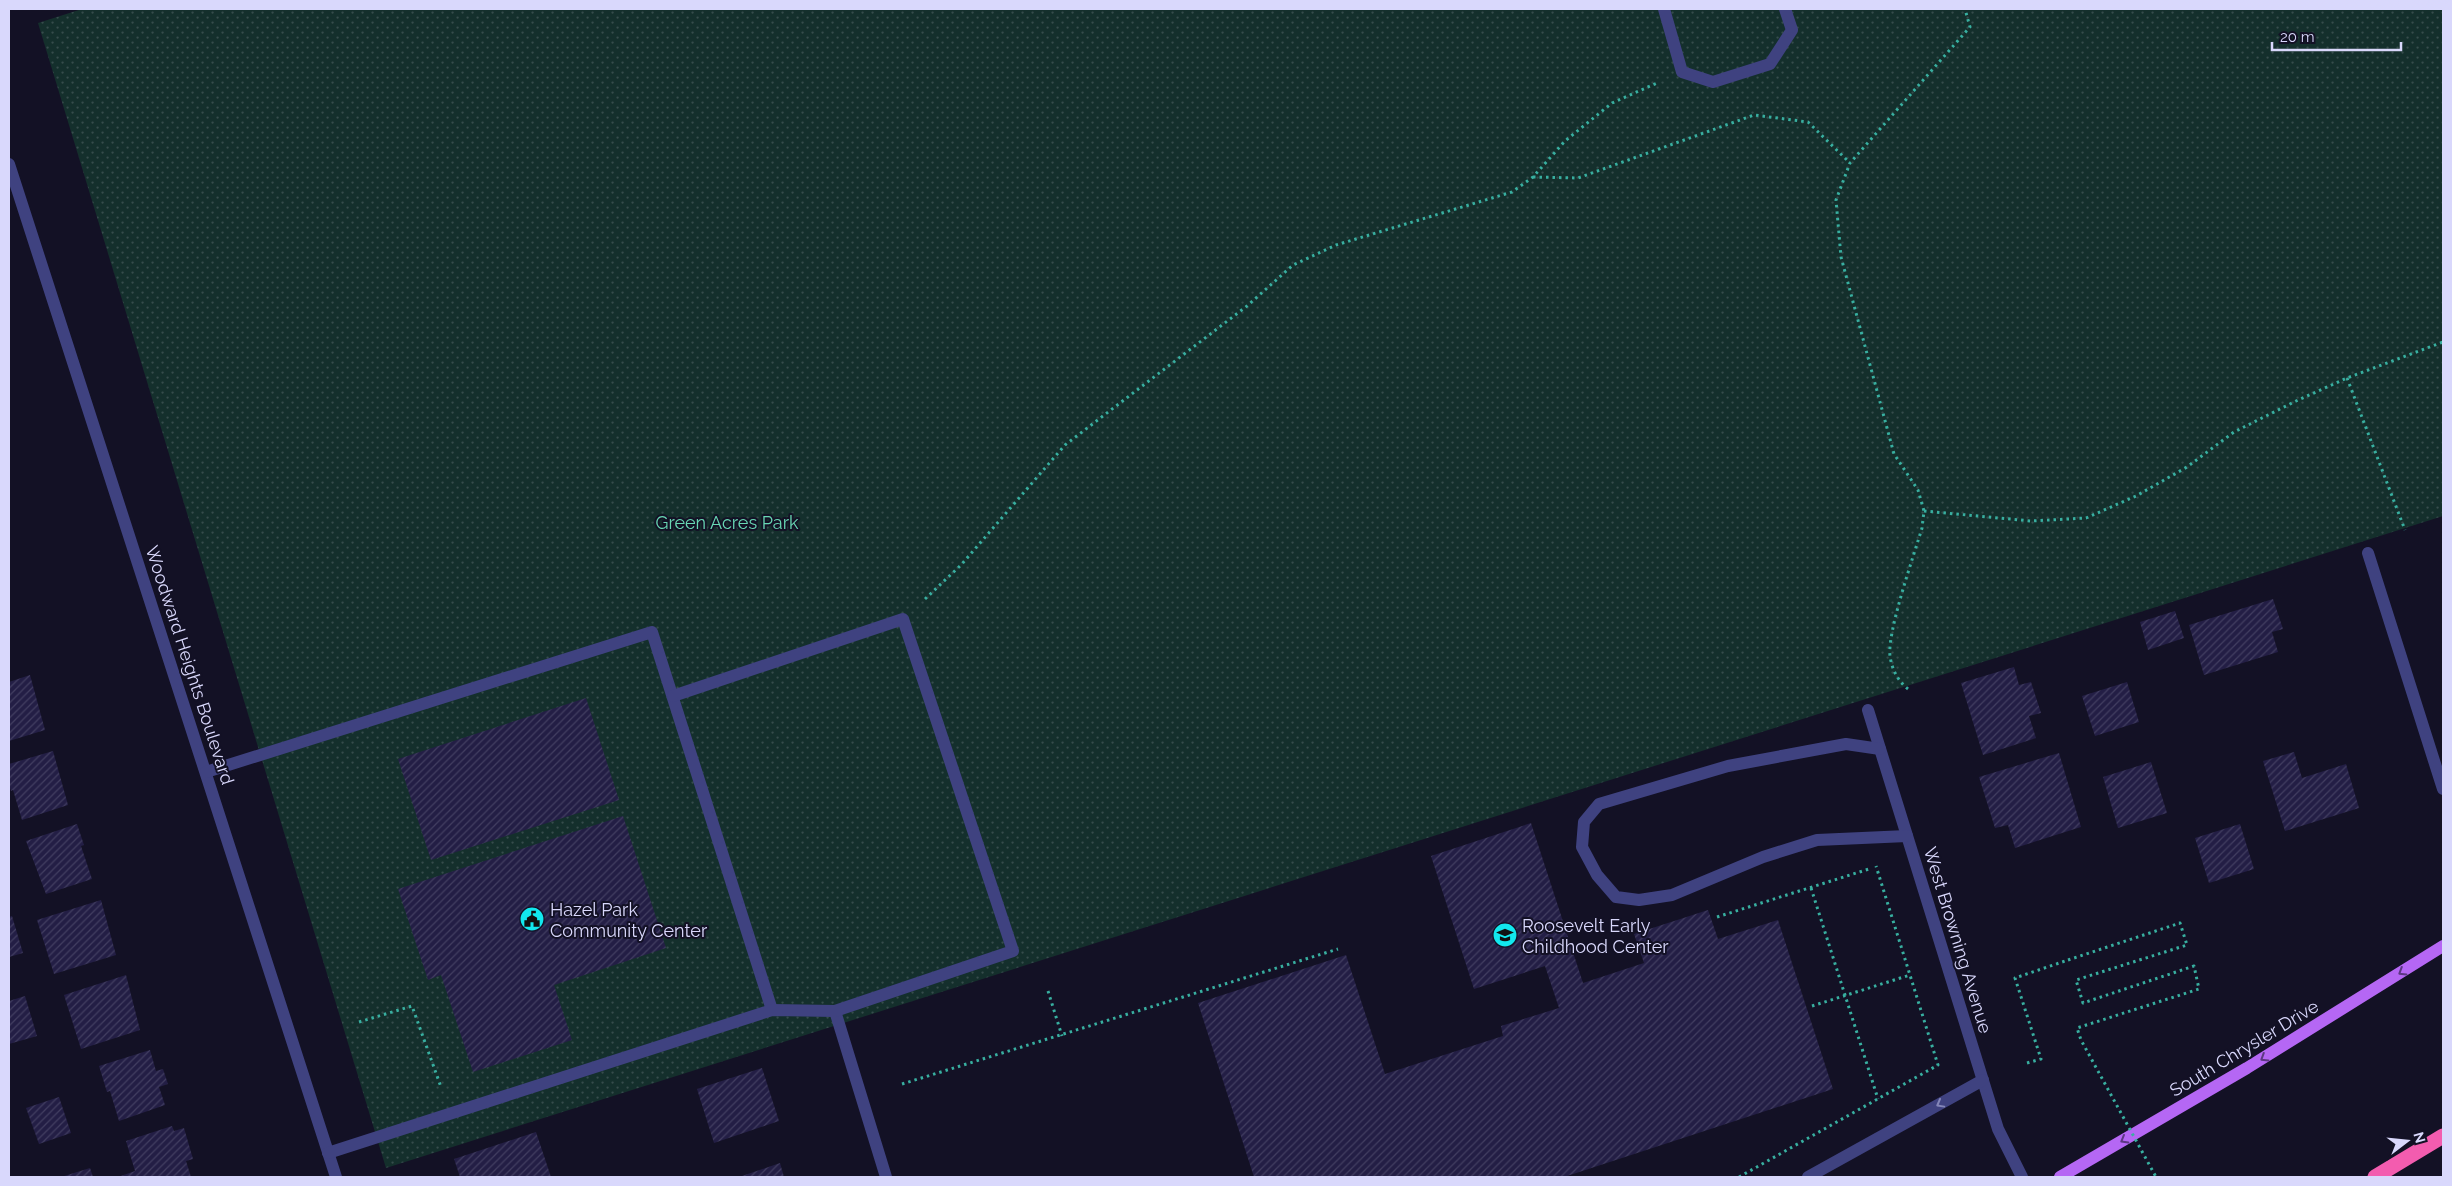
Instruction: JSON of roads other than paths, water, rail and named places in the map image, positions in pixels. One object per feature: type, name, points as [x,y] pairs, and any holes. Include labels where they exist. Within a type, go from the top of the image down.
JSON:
[{"type":"highway","points":[[2374,1177],[2443,1136]]},
{"type":"main road","name":"South Chrysler Drive","points":[[2060,1177],[2247,1068],[2443,946]]},
{"type":"street","points":[[1664,9],[1682,72],[1713,82],[1770,64],[1792,30],[1785,9]]},
{"type":"street","name":"Woodward Heights Boulevard","points":[[9,164],[336,1177]]},
{"type":"street","points":[[2368,553],[2443,789]]},
{"type":"street","points":[[328,1153],[772,1010],[835,1011],[1014,952],[903,620],[673,696]]},
{"type":"street","points":[[206,772],[652,632],[772,1010]]},
{"type":"street","name":"West Browning Avenue","points":[[1868,710],[1998,1129],[2022,1177]]},
{"type":"street","points":[[1880,750],[1846,744],[1728,766],[1600,804],[1584,822],[1582,847],[1597,875],[1616,897],[1639,900],[1672,895],[1763,857],[1817,840],[1907,836]]},
{"type":"street","points":[[835,1011],[886,1177]]},
{"type":"street","points":[[1808,1177],[1982,1080]]},
{"type":"place","name":"Hazel Park Community Center","points":[[532,919]]},
{"type":"place","name":"Roosevelt Early Childhood Center","points":[[1505,935]]},
{"type":"park label","name":"Green Acres Park","points":[[727,522]]}]
